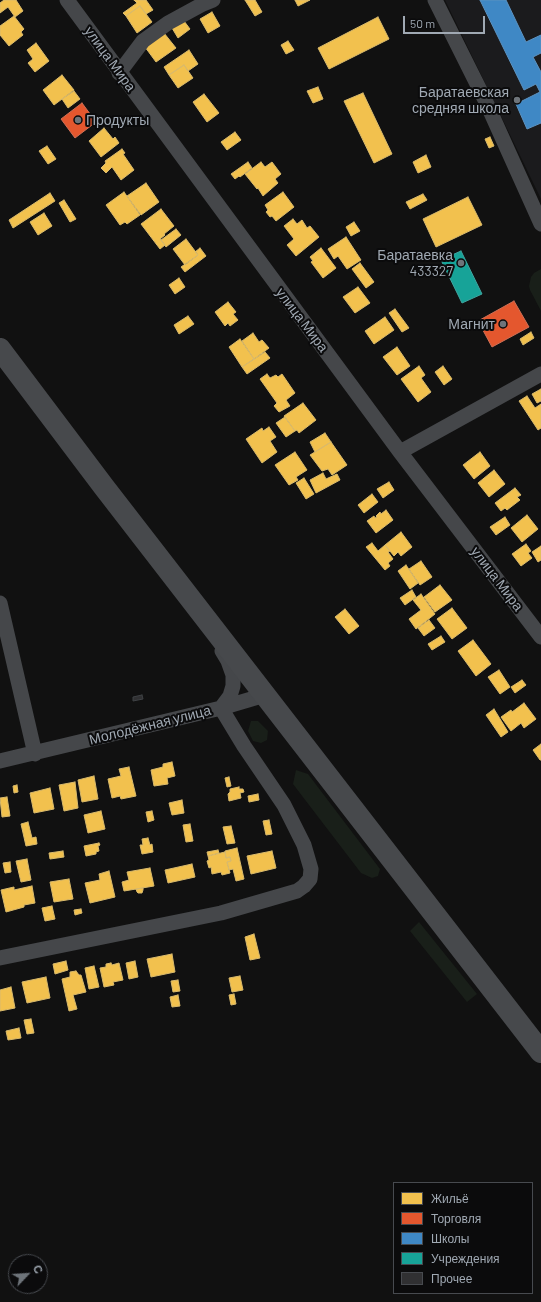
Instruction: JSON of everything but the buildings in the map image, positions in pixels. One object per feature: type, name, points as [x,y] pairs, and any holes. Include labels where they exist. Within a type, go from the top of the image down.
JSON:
[{"type":"highway","points":[[0,349],[541,1052]]},
{"type":"street","name":"улица Мира","points":[[67,0],[119,73],[400,452],[541,638]]},
{"type":"street","points":[[119,73],[143,41],[168,24],[213,0]]},
{"type":"street","points":[[435,0],[486,104],[541,224]]},
{"type":"street","points":[[400,452],[541,374]]},
{"type":"street","points":[[0,958],[221,913],[297,891],[310,879],[311,869],[304,845],[284,805],[244,746],[221,708],[230,696],[233,686],[233,675],[228,661],[188,595]]},
{"type":"street","points":[[0,603],[35,754]]},
{"type":"street","name":"Молодёжная улица","points":[[0,761],[35,754],[221,708],[265,695]]},
{"type":"shaded area","name":"Баратаевская средняя школа","points":[[445,0],[541,0],[541,199]]},
{"type":"shaded area","points":[[541,269],[541,311],[529,286],[531,277],[534,273]]},
{"type":"shaded area","points":[[251,721],[258,721],[268,731],[267,740],[261,743],[253,741],[248,731]]},
{"type":"shaded area","points":[[296,770],[308,774],[380,869],[378,876],[372,878],[361,873],[293,784]]},
{"type":"shaded area","points":[[419,922],[477,994],[467,1002],[410,931]]},
{"type":"place","name":"Баратаевская средняя школа","points":[[517,100]]},
{"type":"place","name":"Продукты","points":[[78,120]]},
{"type":"place","name":"Баратаевка 433327","points":[[461,263]]},
{"type":"place","name":"Магнит","points":[[503,324]]}]
